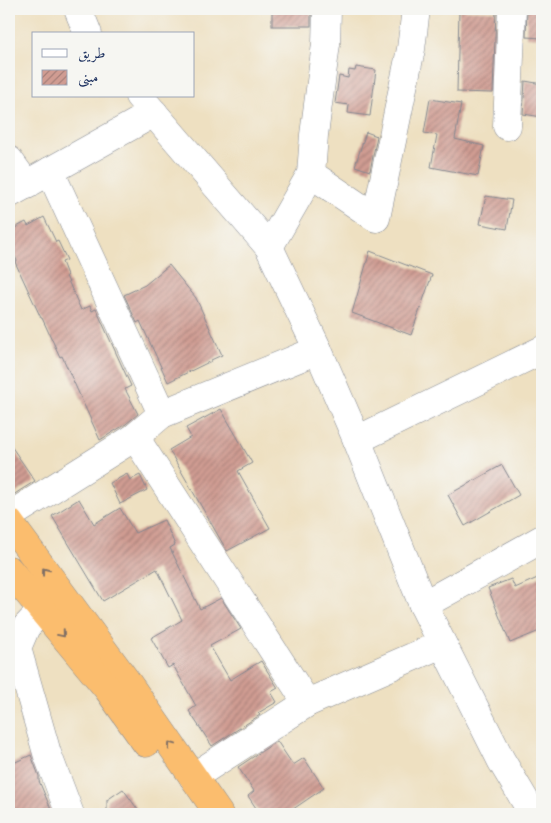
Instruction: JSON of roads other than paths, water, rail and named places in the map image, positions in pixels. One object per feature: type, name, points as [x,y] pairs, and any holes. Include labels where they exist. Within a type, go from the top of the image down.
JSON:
[{"type":"highway","points":[[9,522],[51,601],[107,688],[198,814]]},
{"type":"highway","points":[[9,570],[51,601],[125,679],[219,814]]},
{"type":"street","points":[[78,9],[87,32]]},
{"type":"street","points":[[269,247],[311,174],[326,44],[327,9]]},
{"type":"street","points":[[311,174],[376,218],[410,49],[416,9]]},
{"type":"street","points":[[507,126],[512,9]]},
{"type":"street","points":[[9,160],[18,190],[50,172],[146,105],[269,247],[318,350],[357,440],[423,604],[501,760],[533,814]]},
{"type":"street","points":[[50,172],[162,414]]},
{"type":"street","points":[[9,516],[135,436],[162,414],[318,350]]},
{"type":"street","points":[[357,440],[542,350]]},
{"type":"street","points":[[135,436],[307,703]]},
{"type":"street","points":[[423,604],[542,539]]},
{"type":"street","points":[[51,601],[26,627],[13,650],[47,753],[70,814]]},
{"type":"street","points":[[193,777],[307,703],[442,644]]}]
